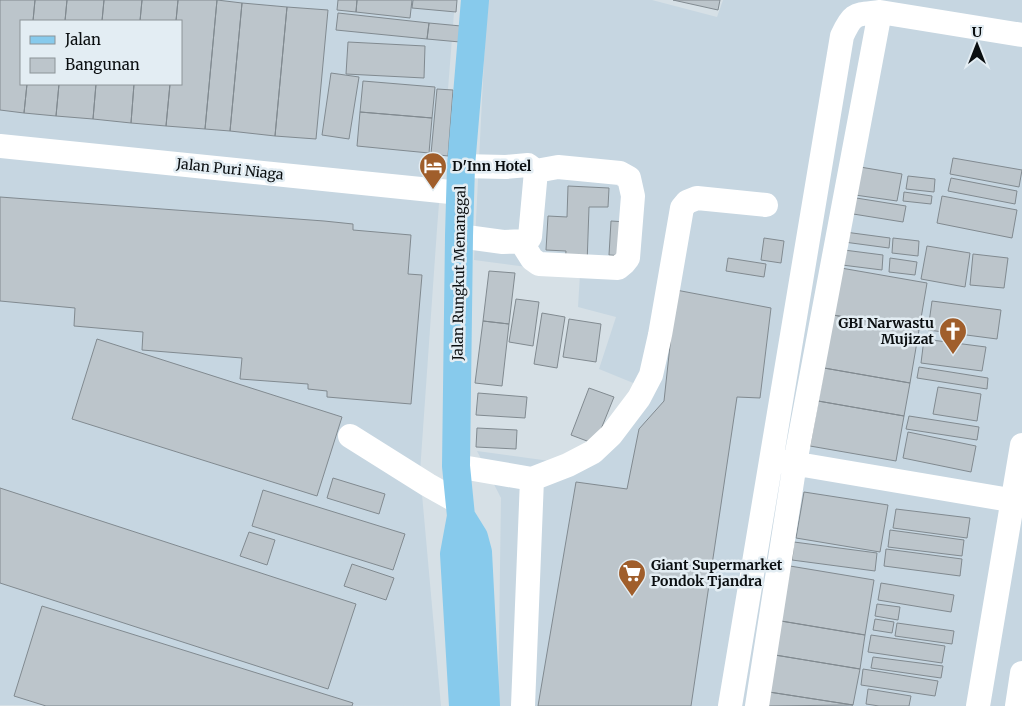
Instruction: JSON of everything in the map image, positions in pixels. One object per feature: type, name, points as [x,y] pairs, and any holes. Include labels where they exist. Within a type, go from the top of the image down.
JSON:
[{"type":"main road","name":"Jalan Rungkut Menanggal","points":[[463,706],[454,554],[461,510],[456,466],[459,236],[461,166],[475,0]]},
{"type":"main road","name":"Jalan Rungkut Menanggal","points":[[461,510],[474,537],[478,552],[486,706]]},
{"type":"lane","points":[[880,12],[795,463],[758,701],[731,699],[842,36],[850,20],[856,15],[880,12],[1022,35]]},
{"type":"lane","name":"Jalan Puri Niaga","points":[[0,146],[460,193]]},
{"type":"lane","points":[[461,166],[506,167],[528,165],[536,171],[558,167],[620,173],[629,178],[633,196],[628,258],[618,268],[539,264],[512,242]]},
{"type":"lane","points":[[459,236],[512,242],[527,241],[530,237],[536,171]]},
{"type":"lane","points":[[456,466],[532,479],[593,452],[616,428],[639,398],[651,375],[660,335],[682,208],[687,202],[697,198],[766,205]]},
{"type":"lane","points":[[350,436],[428,485],[461,510]]},
{"type":"lane","points":[[978,706],[1017,501],[1022,445]]},
{"type":"lane","points":[[771,459],[1017,501]]},
{"type":"lane","points":[[523,706],[532,479]]},
{"type":"lane","points":[[1017,706],[1022,673]]},
{"type":"shaded area","points":[[0,0],[455,0],[420,472],[441,706],[0,705]]},
{"type":"shaded area","points":[[487,0],[652,0],[717,17],[723,0],[1022,0],[1022,706],[498,706],[501,498],[477,451],[550,461],[583,453],[643,387],[599,369],[616,317],[578,307],[580,274],[474,260]]},
{"type":"building","points":[[0,0],[35,0],[33,20],[20,20],[20,85],[27,85],[24,113],[0,110]]},
{"type":"building","points":[[35,0],[67,0],[65,20],[33,20]]},
{"type":"building","points":[[67,0],[104,0],[102,20],[65,20]]},
{"type":"building","points":[[104,0],[142,0],[140,20],[102,20]]},
{"type":"building","points":[[142,0],[178,0],[176,20],[140,20]]},
{"type":"building","points":[[178,0],[217,0],[205,129],[166,126],[170,85],[182,85],[182,20],[176,20]]},
{"type":"building","points":[[217,0],[242,3],[230,131],[205,129]]},
{"type":"building","points":[[338,0],[357,0],[356,12],[337,10]]},
{"type":"building","points":[[357,0],[412,0],[410,18],[356,12]]},
{"type":"building","points":[[413,0],[457,0],[456,12],[412,8]]},
{"type":"building","points":[[673,0],[720,0],[718,10]]},
{"type":"building","points":[[242,3],[287,7],[275,136],[230,131]]},
{"type":"building","points":[[287,7],[328,10],[316,139],[275,136]]},
{"type":"building","points":[[338,13],[429,23],[427,39],[336,30]]},
{"type":"building","points":[[429,23],[461,26],[460,42],[427,39]]},
{"type":"building","points":[[348,42],[425,46],[424,78],[346,74]]},
{"type":"building","points":[[331,73],[359,77],[349,139],[322,135]]},
{"type":"building","points":[[363,81],[435,87],[432,118],[360,112]]},
{"type":"building","points":[[27,85],[59,85],[56,116],[24,113]]},
{"type":"building","points":[[59,85],[96,85],[93,119],[56,116]]},
{"type":"building","points":[[96,85],[134,85],[131,123],[93,119]]},
{"type":"building","points":[[134,85],[170,85],[166,126],[131,123]]},
{"type":"building","points":[[437,89],[453,90],[448,156],[431,154]]},
{"type":"building","points":[[360,112],[432,118],[429,153],[357,146]]},
{"type":"building","points":[[953,158],[1022,170],[1019,187],[950,174]]},
{"type":"building","points":[[860,167],[902,174],[897,201],[855,195]]},
{"type":"building","points":[[908,176],[935,179],[934,192],[906,189]]},
{"type":"building","points":[[951,178],[1017,191],[1015,204],[948,191]]},
{"type":"building","points":[[568,186],[609,188],[608,207],[589,207],[587,265],[565,264],[566,251],[546,250],[548,216],[567,217]]},
{"type":"building","points":[[904,192],[932,196],[931,204],[903,201]]},
{"type":"building","points":[[942,196],[1017,210],[1012,238],[937,223]]},
{"type":"building","points":[[0,197],[324,221],[353,224],[353,230],[411,235],[408,274],[422,275],[411,404],[327,397],[327,391],[308,389],[308,384],[240,379],[242,358],[142,350],[143,332],[74,326],[75,308],[0,301]]},
{"type":"building","points":[[850,197],[906,206],[903,222],[847,213]]},
{"type":"building","points":[[611,221],[627,222],[626,256],[609,255]]},
{"type":"building","points":[[845,232],[890,238],[889,248],[844,242]]},
{"type":"building","points":[[764,238],[784,241],[781,263],[761,260]]},
{"type":"building","points":[[893,238],[919,241],[918,256],[892,253]]},
{"type":"building","points":[[927,246],[970,253],[965,287],[921,279]]},
{"type":"building","points":[[844,250],[883,255],[882,270],[842,265]]},
{"type":"building","points":[[973,254],[1008,258],[1004,288],[970,285]]},
{"type":"building","points":[[728,258],[766,264],[764,277],[726,271]]},
{"type":"building","points":[[890,258],[917,262],[915,275],[889,272]]},
{"type":"building","points":[[841,268],[927,283],[919,330],[833,315]]},
{"type":"building","points":[[489,271],[515,273],[509,324],[483,321]]},
{"type":"building","name":"Giant Supermarket Pondok Tjandra","points":[[676,290],[771,308],[760,398],[737,397],[691,706],[538,706],[576,482],[627,489],[639,429],[664,401]]},
{"type":"building","points":[[516,299],[539,302],[533,346],[509,342]]},
{"type":"building","points":[[932,301],[1001,310],[997,339],[928,330]]},
{"type":"building","points":[[542,313],[565,317],[557,368],[534,364]]},
{"type":"building","points":[[833,315],[919,330],[910,383],[824,368]]},
{"type":"building","points":[[569,319],[601,324],[596,362],[563,357]]},
{"type":"building","points":[[483,321],[509,324],[502,386],[475,383]]},
{"type":"building","points":[[97,339],[342,417],[317,496],[72,419]]},
{"type":"building","name":"GBI Narwastu Mujizat","points":[[924,339],[986,347],[982,371],[921,363]]},
{"type":"building","points":[[919,367],[988,378],[987,389],[917,378]]},
{"type":"building","points":[[824,368],[910,383],[904,416],[818,401]]},
{"type":"building","points":[[938,387],[981,394],[977,421],[933,414]]},
{"type":"building","points":[[589,388],[614,397],[595,444],[571,435]]},
{"type":"building","points":[[478,393],[527,397],[525,418],[476,415]]},
{"type":"building","points":[[818,401],[904,416],[896,461],[810,446]]},
{"type":"building","points":[[909,416],[979,427],[977,440],[906,429]]},
{"type":"building","points":[[477,428],[517,430],[516,449],[476,447]]},
{"type":"building","points":[[908,432],[976,446],[971,472],[903,458]]},
{"type":"building","points":[[333,478],[385,494],[379,514],[327,498]]},
{"type":"building","points":[[0,488],[356,604],[328,689],[0,583]]},
{"type":"building","points":[[263,490],[405,534],[393,570],[252,526]]},
{"type":"building","points":[[804,492],[888,505],[880,552],[796,538]]},
{"type":"building","points":[[896,509],[970,518],[967,538],[893,528]]},
{"type":"building","points":[[890,530],[964,540],[962,556],[888,547]]},
{"type":"building","points":[[249,532],[275,540],[267,565],[240,556]]},
{"type":"building","points":[[794,542],[877,553],[875,571],[792,560]]},
{"type":"building","points":[[886,549],[962,559],[960,576],[884,566]]},
{"type":"building","points":[[352,564],[394,578],[386,600],[344,586]]},
{"type":"building","points":[[790,566],[874,580],[865,635],[781,621]]},
{"type":"building","points":[[881,583],[954,595],[951,612],[878,600]]},
{"type":"building","points":[[877,604],[900,607],[898,620],[875,616]]},
{"type":"building","points":[[42,606],[353,703],[352,706],[46,706],[14,696]]},
{"type":"building","points":[[875,619],[894,622],[892,633],[873,630]]},
{"type":"building","points":[[781,621],[865,635],[860,669],[775,655]]},
{"type":"building","points":[[897,623],[954,631],[952,644],[895,636]]},
{"type":"building","points":[[871,635],[945,646],[942,663],[868,652]]},
{"type":"building","points":[[775,655],[860,669],[853,705],[769,692]]},
{"type":"building","points":[[873,657],[943,666],[941,678],[871,668]]},
{"type":"building","points":[[863,669],[938,681],[935,696],[861,685]]},
{"type":"building","points":[[868,689],[911,696],[909,706],[866,704]]},
{"type":"building","points":[[769,692],[853,705],[767,706]]},
{"type":"place","name":"D'Inn Hotel","points":[[433,190]]},
{"type":"place","name":"GBI Narwastu Mujizat","points":[[953,355]]},
{"type":"place","name":"Giant Supermarket Pondok Tjandra","points":[[632,597]]}]
